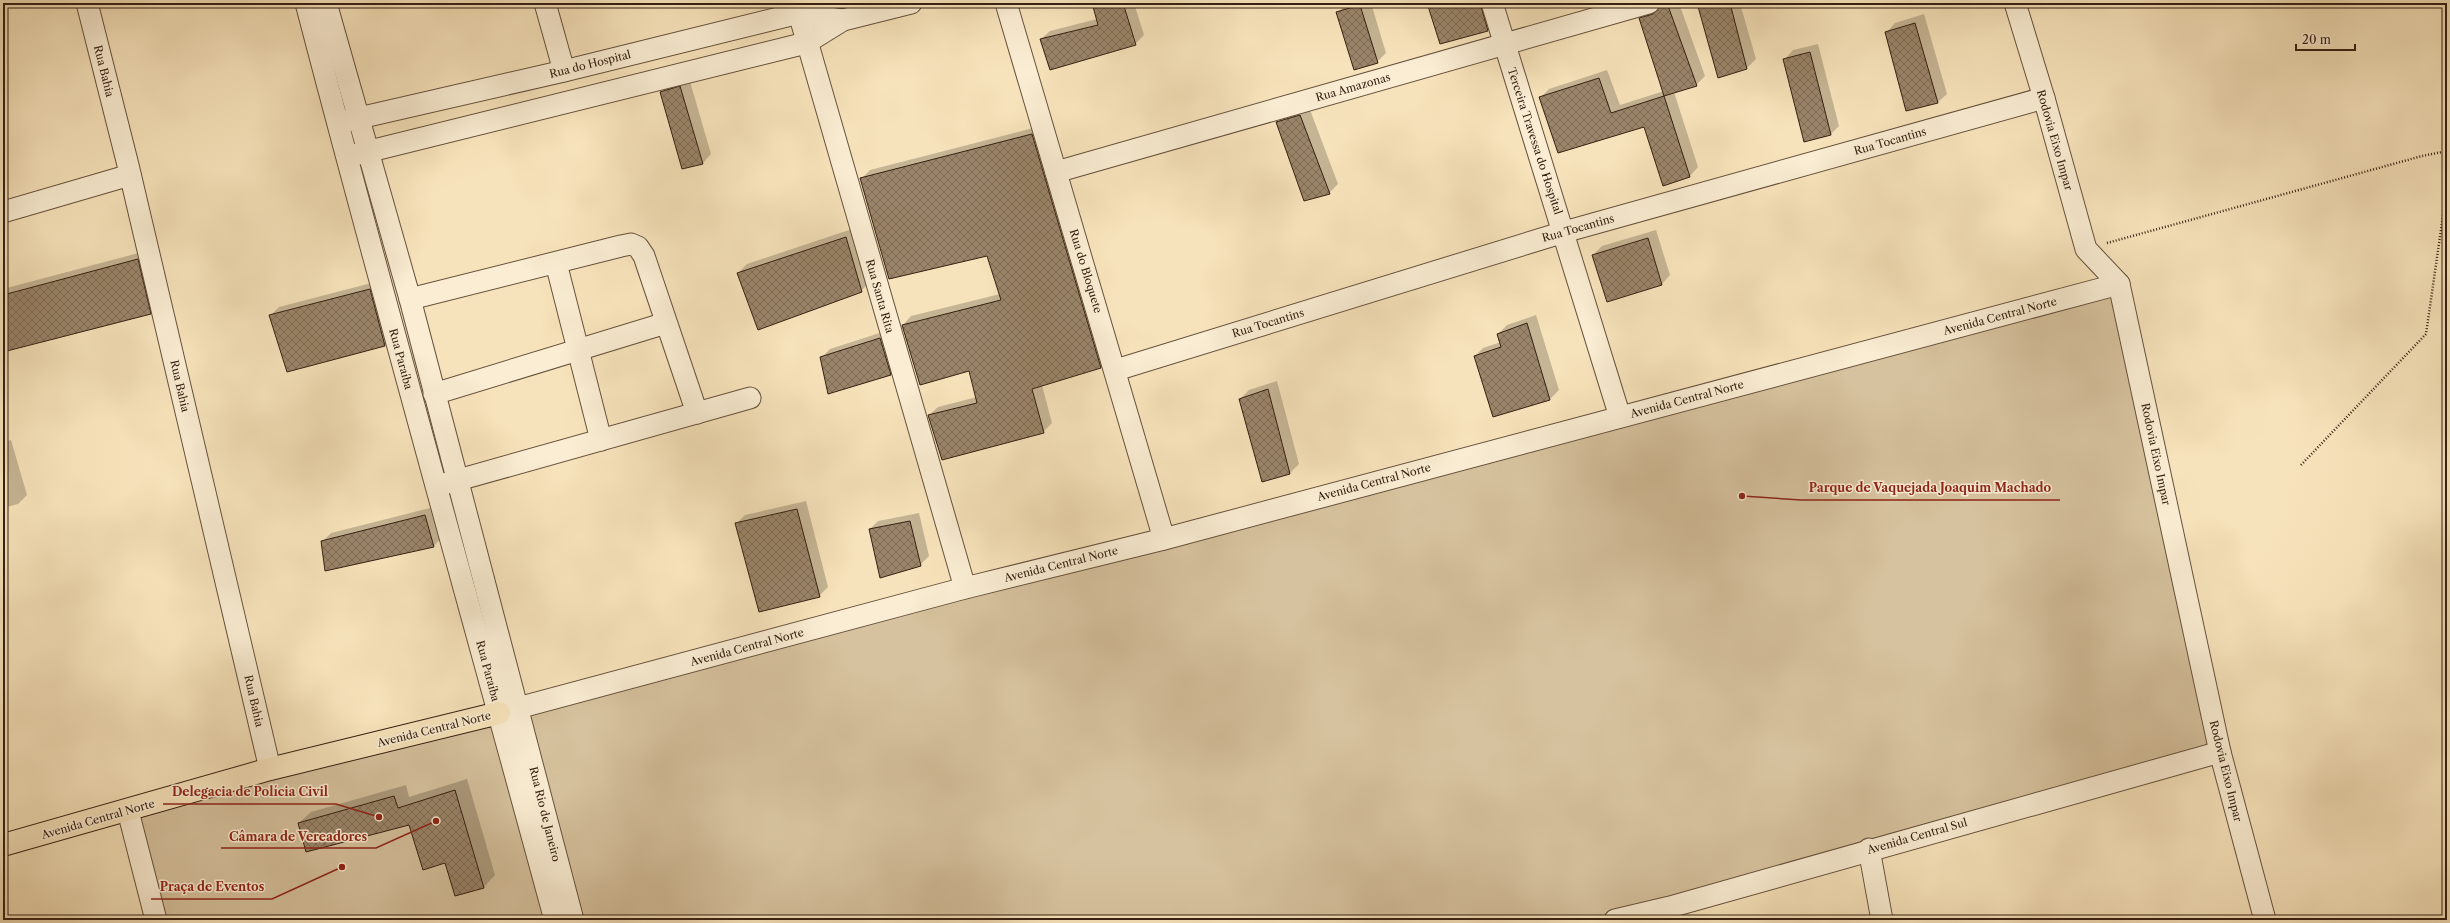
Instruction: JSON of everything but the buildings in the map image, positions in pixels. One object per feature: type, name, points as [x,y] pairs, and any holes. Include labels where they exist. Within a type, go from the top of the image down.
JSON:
[{"type":"main road","name":"Avenida Central Norte","points":[[3,845],[128,811],[270,769],[508,711]]},
{"type":"street","name":"Rua Bahia","points":[[87,3],[130,175],[270,769]]},
{"type":"street","name":"Rua Paraíba","points":[[306,3],[435,486],[508,711]]},
{"type":"street","name":"Rua Paraíba","points":[[326,3],[410,299],[457,480],[508,711]]},
{"type":"street","points":[[545,3],[564,71]]},
{"type":"street","name":"Rua do Hospital","points":[[346,157],[367,150],[806,43],[844,20],[911,3]]},
{"type":"street","name":"Rua do Bloquete","points":[[1006,3],[1116,370],[1164,539]]},
{"type":"street","name":"Terceira Travessa do Hospital","points":[[1492,3],[1620,417]]},
{"type":"street","name":"Rua Amazonas","points":[[1056,172],[1504,43],[1649,3]]},
{"type":"street","name":"Rodovia Eixo Impar","points":[[2015,3],[2044,98],[2086,249],[2119,284],[2220,752],[2265,920]]},
{"type":"street","name":"Rua do Hospital","points":[[337,123],[564,71],[797,8],[844,20]]},
{"type":"street","name":"Rua Santa Rita","points":[[797,8],[965,588]]},
{"type":"street","name":"Rua Tocantins","points":[[1116,370],[1564,232],[2044,98]]},
{"type":"street","points":[[3,212],[130,175]]},
{"type":"street","points":[[410,299],[631,244],[638,247],[644,256],[697,413]]},
{"type":"street","points":[[556,263],[601,440]]},
{"type":"street","name":"Avenida Central Norte","points":[[508,711],[965,588],[1164,539],[2119,284]]},
{"type":"street","points":[[434,394],[666,324]]},
{"type":"street","points":[[435,486],[750,398]]},
{"type":"street","name":"Rua Rio de Janeiro","points":[[508,711],[555,920]]},
{"type":"street","name":"Rua Rio de Janeiro","points":[[508,711],[572,920]]},
{"type":"street","name":"Avenida Central Sul","points":[[1615,920],[1671,913],[1869,849],[2220,752]]},
{"type":"street","points":[[128,811],[156,920]]},
{"type":"street","points":[[1869,849],[1882,920]]},
{"type":"path","points":[[2086,249],[2422,156],[2447,151]]},
{"type":"path","points":[[2301,465],[2426,334],[2444,209],[2447,205]]},
{"type":"shaded area","points":[[2119,284],[2220,752],[1619,920],[153,920],[127,813]]},
{"type":"place","name":"Parque de Vaquejada Joaquim Machado","points":[[1742,496]]},
{"type":"place","name":"Delegacia de Polícia Civil","points":[[379,817]]},
{"type":"place","name":"Câmara de Vereadores","points":[[436,821]]},
{"type":"place","name":"Praça de Eventos","points":[[342,867]]}]
